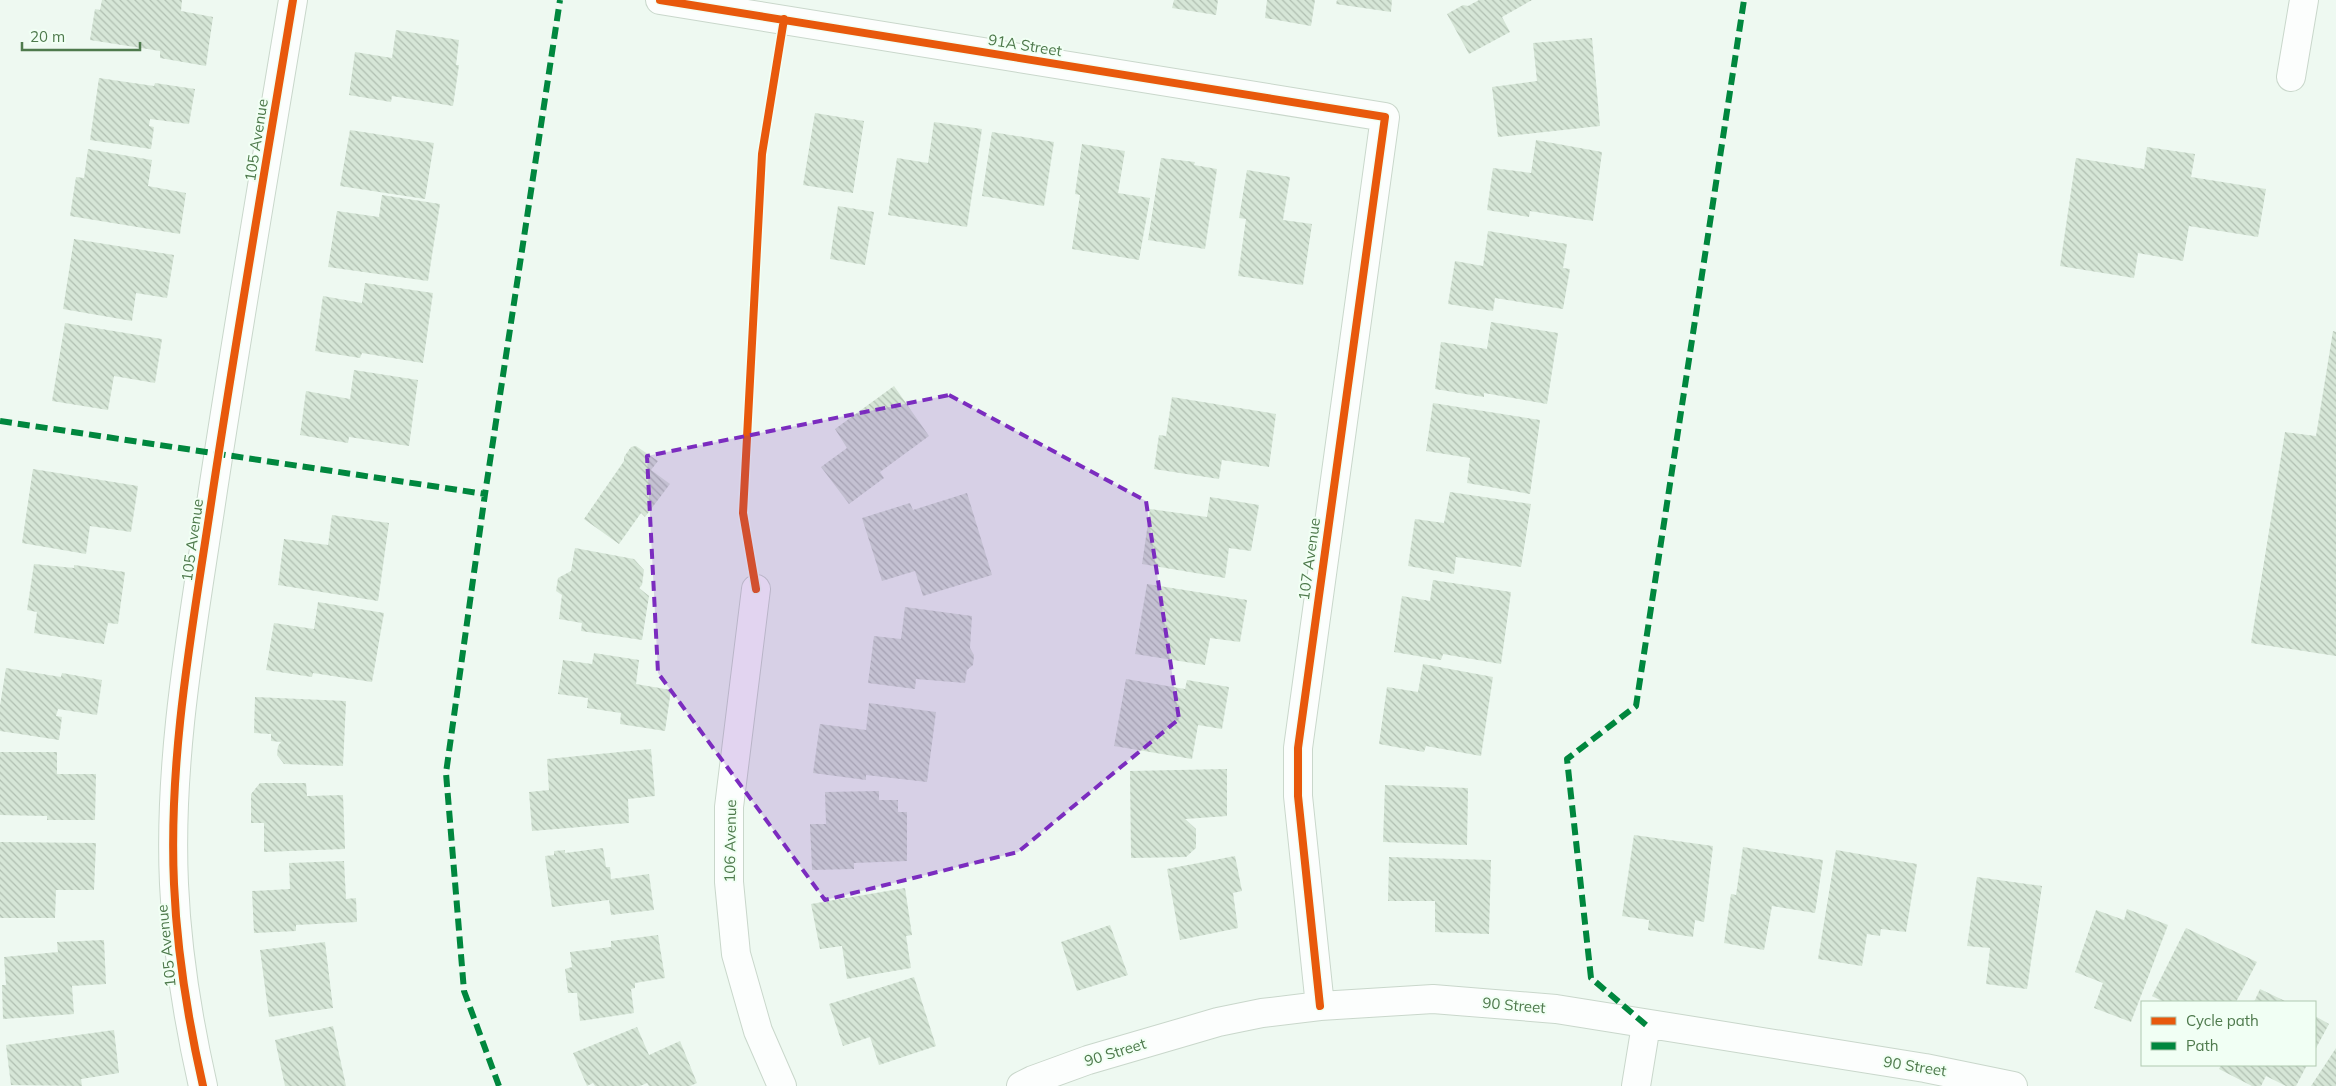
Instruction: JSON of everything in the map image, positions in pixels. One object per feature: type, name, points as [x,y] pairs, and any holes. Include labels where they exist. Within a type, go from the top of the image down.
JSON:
[{"type":"street","name":"105 Avenue","points":[[203,1086],[193,1042],[181,964],[174,884],[174,814],[178,741],[219,453],[293,0]]},
{"type":"street","name":"91A Street","points":[[660,0],[1385,117]]},
{"type":"street","points":[[2292,77],[2304,0]]},
{"type":"street","name":"107 Avenue","points":[[1320,1006],[1298,796],[1298,748],[1385,117]]},
{"type":"street","name":"106 Avenue","points":[[756,589],[729,807],[729,882],[736,954],[758,1031],[782,1086]]},
{"type":"street","name":"90 Street","points":[[1021,1086],[1088,1060],[1182,1032],[1262,1013],[1320,1006],[1433,999],[1556,1009],[1925,1068],[2013,1086]]},
{"type":"street","points":[[1636,1086],[1646,1024]]},
{"type":"highlighted area","points":[[949,395],[1146,501],[1179,719],[1018,852],[825,900],[658,673],[647,456]]},
{"type":"building","points":[[102,0],[182,0],[181,11],[213,17],[206,66],[160,58],[160,51],[90,40],[95,9],[100,10]]},
{"type":"building","points":[[1174,0],[1218,0],[1216,15],[1172,8]]},
{"type":"building","points":[[1267,0],[1315,0],[1311,26],[1265,18]]},
{"type":"building","points":[[1337,0],[1392,0],[1391,12],[1336,4]]},
{"type":"building","points":[[1479,0],[1532,0],[1502,17],[1510,32],[1469,54],[1447,14],[1463,5],[1468,6]]},
{"type":"building","points":[[396,30],[459,40],[456,65],[459,65],[453,106],[392,96],[391,102],[349,95],[355,52],[392,58]]},
{"type":"building","points":[[1592,38],[1600,126],[1498,137],[1492,87],[1537,81],[1533,43]]},
{"type":"building","points":[[99,78],[154,86],[155,83],[195,89],[189,124],[150,119],[149,126],[154,127],[151,149],[90,140]]},
{"type":"building","points":[[815,113],[864,121],[853,193],[803,185]]},
{"type":"building","points":[[934,122],[982,129],[967,227],[888,215],[897,158],[928,163]]},
{"type":"building","points":[[350,130],[434,143],[425,199],[340,186]]},
{"type":"building","points":[[992,132],[1054,142],[1044,206],[982,196]]},
{"type":"building","points":[[1536,140],[1602,152],[1593,221],[1530,211],[1529,217],[1487,210],[1493,168],[1531,173]]},
{"type":"building","points":[[1082,144],[1125,151],[1118,193],[1150,198],[1139,260],[1072,249],[1080,195],[1075,194]]},
{"type":"building","points":[[2147,147],[2195,154],[2191,177],[2266,189],[2258,237],[2189,226],[2183,261],[2138,253],[2134,278],[2060,266],[2076,158],[2144,169]]},
{"type":"building","points":[[88,149],[152,160],[148,186],[186,193],[180,234],[70,216],[76,177],[84,178]]},
{"type":"building","points":[[1161,158],[1195,162],[1194,165],[1217,169],[1205,249],[1148,240]]},
{"type":"building","points":[[1247,170],[1290,177],[1283,220],[1312,224],[1303,285],[1238,276],[1246,219],[1239,218]]},
{"type":"building","points":[[382,195],[440,204],[428,281],[328,267],[337,211],[379,217]]},
{"type":"building","points":[[838,206],[874,212],[865,265],[830,259]]},
{"type":"building","points":[[1488,231],[1567,244],[1563,268],[1570,269],[1563,309],[1495,298],[1493,311],[1448,304],[1455,261],[1483,266]]},
{"type":"building","points":[[74,239],[174,255],[167,298],[136,293],[132,321],[63,309]]},
{"type":"building","points":[[365,283],[433,293],[423,363],[362,353],[360,358],[315,351],[323,296],[362,303]]},
{"type":"building","points":[[1491,322],[1558,333],[1547,404],[1484,393],[1484,397],[1435,389],[1441,342],[1487,349]]},
{"type":"building","points":[[65,323],[162,339],[155,383],[114,376],[108,410],[52,401]]},
{"type":"building","points":[[2333,331],[2336,332],[2336,656],[2251,643],[2285,432],[2316,436]]},
{"type":"building","points":[[354,370],[418,380],[409,446],[349,437],[348,443],[300,435],[306,391],[350,399]]},
{"type":"building","points":[[894,386],[929,436],[880,472],[884,478],[849,504],[821,467],[847,448],[835,429]]},
{"type":"building","points":[[1172,397],[1276,414],[1269,467],[1222,460],[1219,479],[1154,469],[1159,435],[1166,436]]},
{"type":"building","points":[[1433,403],[1540,420],[1530,494],[1467,483],[1470,458],[1426,451]]},
{"type":"building","points":[[636,446],[658,461],[651,470],[670,484],[645,517],[641,513],[619,544],[584,519],[624,461],[624,457],[631,447]]},
{"type":"building","points":[[33,469],[138,486],[131,532],[90,526],[86,554],[22,543]]},
{"type":"building","points":[[1450,492],[1531,504],[1521,567],[1456,557],[1454,574],[1408,566],[1415,519],[1444,523]]},
{"type":"building","points":[[967,493],[992,575],[923,596],[915,571],[882,581],[862,518],[910,503],[913,510]]},
{"type":"building","points":[[1210,497],[1259,505],[1251,551],[1229,548],[1225,578],[1142,564],[1150,509],[1207,517]]},
{"type":"building","points":[[332,515],[389,523],[378,601],[278,585],[284,539],[328,545]]},
{"type":"building","points":[[575,548],[634,559],[644,570],[642,585],[639,588],[649,596],[642,640],[581,631],[582,623],[559,619],[562,595],[556,591],[558,578],[571,571]]},
{"type":"building","points":[[34,564],[74,568],[74,565],[125,572],[118,624],[108,623],[104,644],[34,633],[37,612],[27,610]]},
{"type":"building","points":[[1433,580],[1511,592],[1501,664],[1443,654],[1441,660],[1394,652],[1402,596],[1430,601]]},
{"type":"building","points":[[1147,584],[1247,600],[1240,642],[1210,638],[1205,665],[1135,654]]},
{"type":"building","points":[[318,602],[384,613],[372,682],[313,673],[312,677],[266,670],[274,623],[314,629]]},
{"type":"building","points":[[905,607],[972,616],[970,648],[974,655],[973,665],[967,670],[965,683],[916,679],[915,689],[868,683],[874,636],[901,639]]},
{"type":"building","points":[[594,653],[639,660],[636,684],[671,690],[665,731],[620,724],[621,713],[587,708],[588,698],[558,694],[563,660],[592,664]]},
{"type":"building","points":[[1423,664],[1493,677],[1481,756],[1426,746],[1424,752],[1379,744],[1387,687],[1418,692]]},
{"type":"building","points":[[6,668],[61,677],[62,673],[102,680],[97,715],[58,709],[56,716],[62,717],[59,740],[0,731],[0,706]]},
{"type":"building","points":[[1126,679],[1185,689],[1187,680],[1229,687],[1222,729],[1198,725],[1192,759],[1114,746]]},
{"type":"building","points":[[255,697],[346,701],[343,766],[284,764],[277,755],[278,746],[281,742],[271,741],[271,734],[254,733]]},
{"type":"building","points":[[869,703],[936,712],[927,782],[866,775],[866,780],[813,773],[820,724],[866,730]]},
{"type":"building","points":[[651,749],[655,796],[628,799],[629,823],[532,831],[529,792],[549,790],[547,759]]},
{"type":"building","points":[[0,752],[57,752],[57,774],[96,774],[95,820],[47,820],[47,816],[0,815]]},
{"type":"building","points":[[1227,769],[1227,816],[1185,819],[1196,829],[1196,848],[1186,857],[1131,858],[1130,771]]},
{"type":"building","points":[[260,783],[306,783],[307,796],[343,795],[345,849],[264,852],[264,823],[251,823],[251,794]]},
{"type":"building","points":[[1385,785],[1468,788],[1467,845],[1383,842]]},
{"type":"building","points":[[879,791],[879,800],[898,800],[898,812],[907,812],[907,861],[854,863],[854,869],[812,870],[810,824],[826,824],[825,792]]},
{"type":"building","points":[[1634,835],[1713,846],[1704,922],[1695,920],[1693,937],[1648,930],[1649,920],[1622,916]]},
{"type":"building","points":[[0,842],[96,843],[94,890],[56,890],[55,918],[0,918]]},
{"type":"building","points":[[1743,847],[1823,860],[1815,913],[1772,906],[1764,950],[1724,943],[1731,894],[1736,895]]},
{"type":"building","points":[[603,848],[606,867],[610,867],[611,879],[649,874],[654,910],[611,915],[609,900],[552,907],[545,856],[554,855],[554,851],[565,850],[565,853]]},
{"type":"building","points":[[1836,850],[1917,864],[1906,932],[1881,929],[1880,936],[1867,934],[1862,966],[1818,959]]},
{"type":"building","points":[[1235,856],[1242,891],[1233,893],[1238,928],[1180,940],[1167,869]]},
{"type":"building","points":[[1389,857],[1491,860],[1489,934],[1435,932],[1435,901],[1388,901]]},
{"type":"building","points":[[344,861],[346,899],[356,898],[357,922],[296,925],[296,931],[254,933],[252,891],[290,889],[289,863]]},
{"type":"building","points":[[1977,877],[2042,886],[2027,989],[1986,984],[1990,948],[1967,946]]},
{"type":"building","points":[[905,888],[912,935],[906,936],[911,968],[847,979],[842,946],[820,949],[811,904]]},
{"type":"building","points":[[2127,909],[2168,925],[2131,1022],[2094,1008],[2103,983],[2075,972],[2096,910],[2124,920]]},
{"type":"building","points":[[1110,925],[1128,975],[1077,991],[1061,942]]},
{"type":"building","points":[[2186,928],[2257,962],[2237,1001],[2162,1001],[2152,996]]},
{"type":"building","points":[[658,935],[665,978],[635,983],[635,988],[631,989],[634,1013],[580,1021],[577,993],[568,993],[565,969],[572,967],[570,952],[611,947],[611,941]]},
{"type":"building","points":[[104,940],[106,984],[72,986],[74,1014],[3,1019],[2,985],[6,985],[4,957],[58,952],[57,942]]},
{"type":"building","points":[[325,942],[333,1008],[269,1017],[260,950]]},
{"type":"building","points":[[914,977],[936,1046],[879,1065],[870,1037],[843,1046],[829,1004]]},
{"type":"building","points":[[2260,989],[2285,1001],[2254,1001]]},
{"type":"building","points":[[2316,1017],[2329,1024],[2316,1048]]},
{"type":"building","points":[[333,1026],[346,1086],[285,1086],[275,1040]]},
{"type":"building","points":[[637,1027],[649,1055],[680,1041],[697,1083],[690,1086],[649,1086],[647,1083],[640,1086],[595,1086],[593,1083],[587,1086],[573,1053]]},
{"type":"building","points":[[114,1030],[119,1073],[81,1079],[82,1086],[11,1085],[6,1045]]},
{"type":"building","points":[[2336,1048],[2336,1086],[2311,1086]]},
{"type":"building","points":[[2220,1066],[2306,1066],[2296,1086],[2286,1086],[2266,1076],[2261,1086],[2252,1086],[2219,1069]]},
{"type":"marked path","points":[[499,1086],[464,991],[446,773],[485,494],[560,0]]},
{"type":"marked path","points":[[1646,1025],[1591,978],[1567,759],[1636,706],[1744,0]]},
{"type":"marked path","points":[[0,421],[485,494]]},
{"type":"cycle path","points":[[203,1086],[184,986],[175,909],[173,835],[179,736],[191,637],[223,429],[293,0]]},
{"type":"cycle path","points":[[660,0],[1385,117],[1298,748],[1298,796],[1320,1006]]},
{"type":"cycle path","points":[[756,589],[743,513],[762,154],[784,19]]}]
